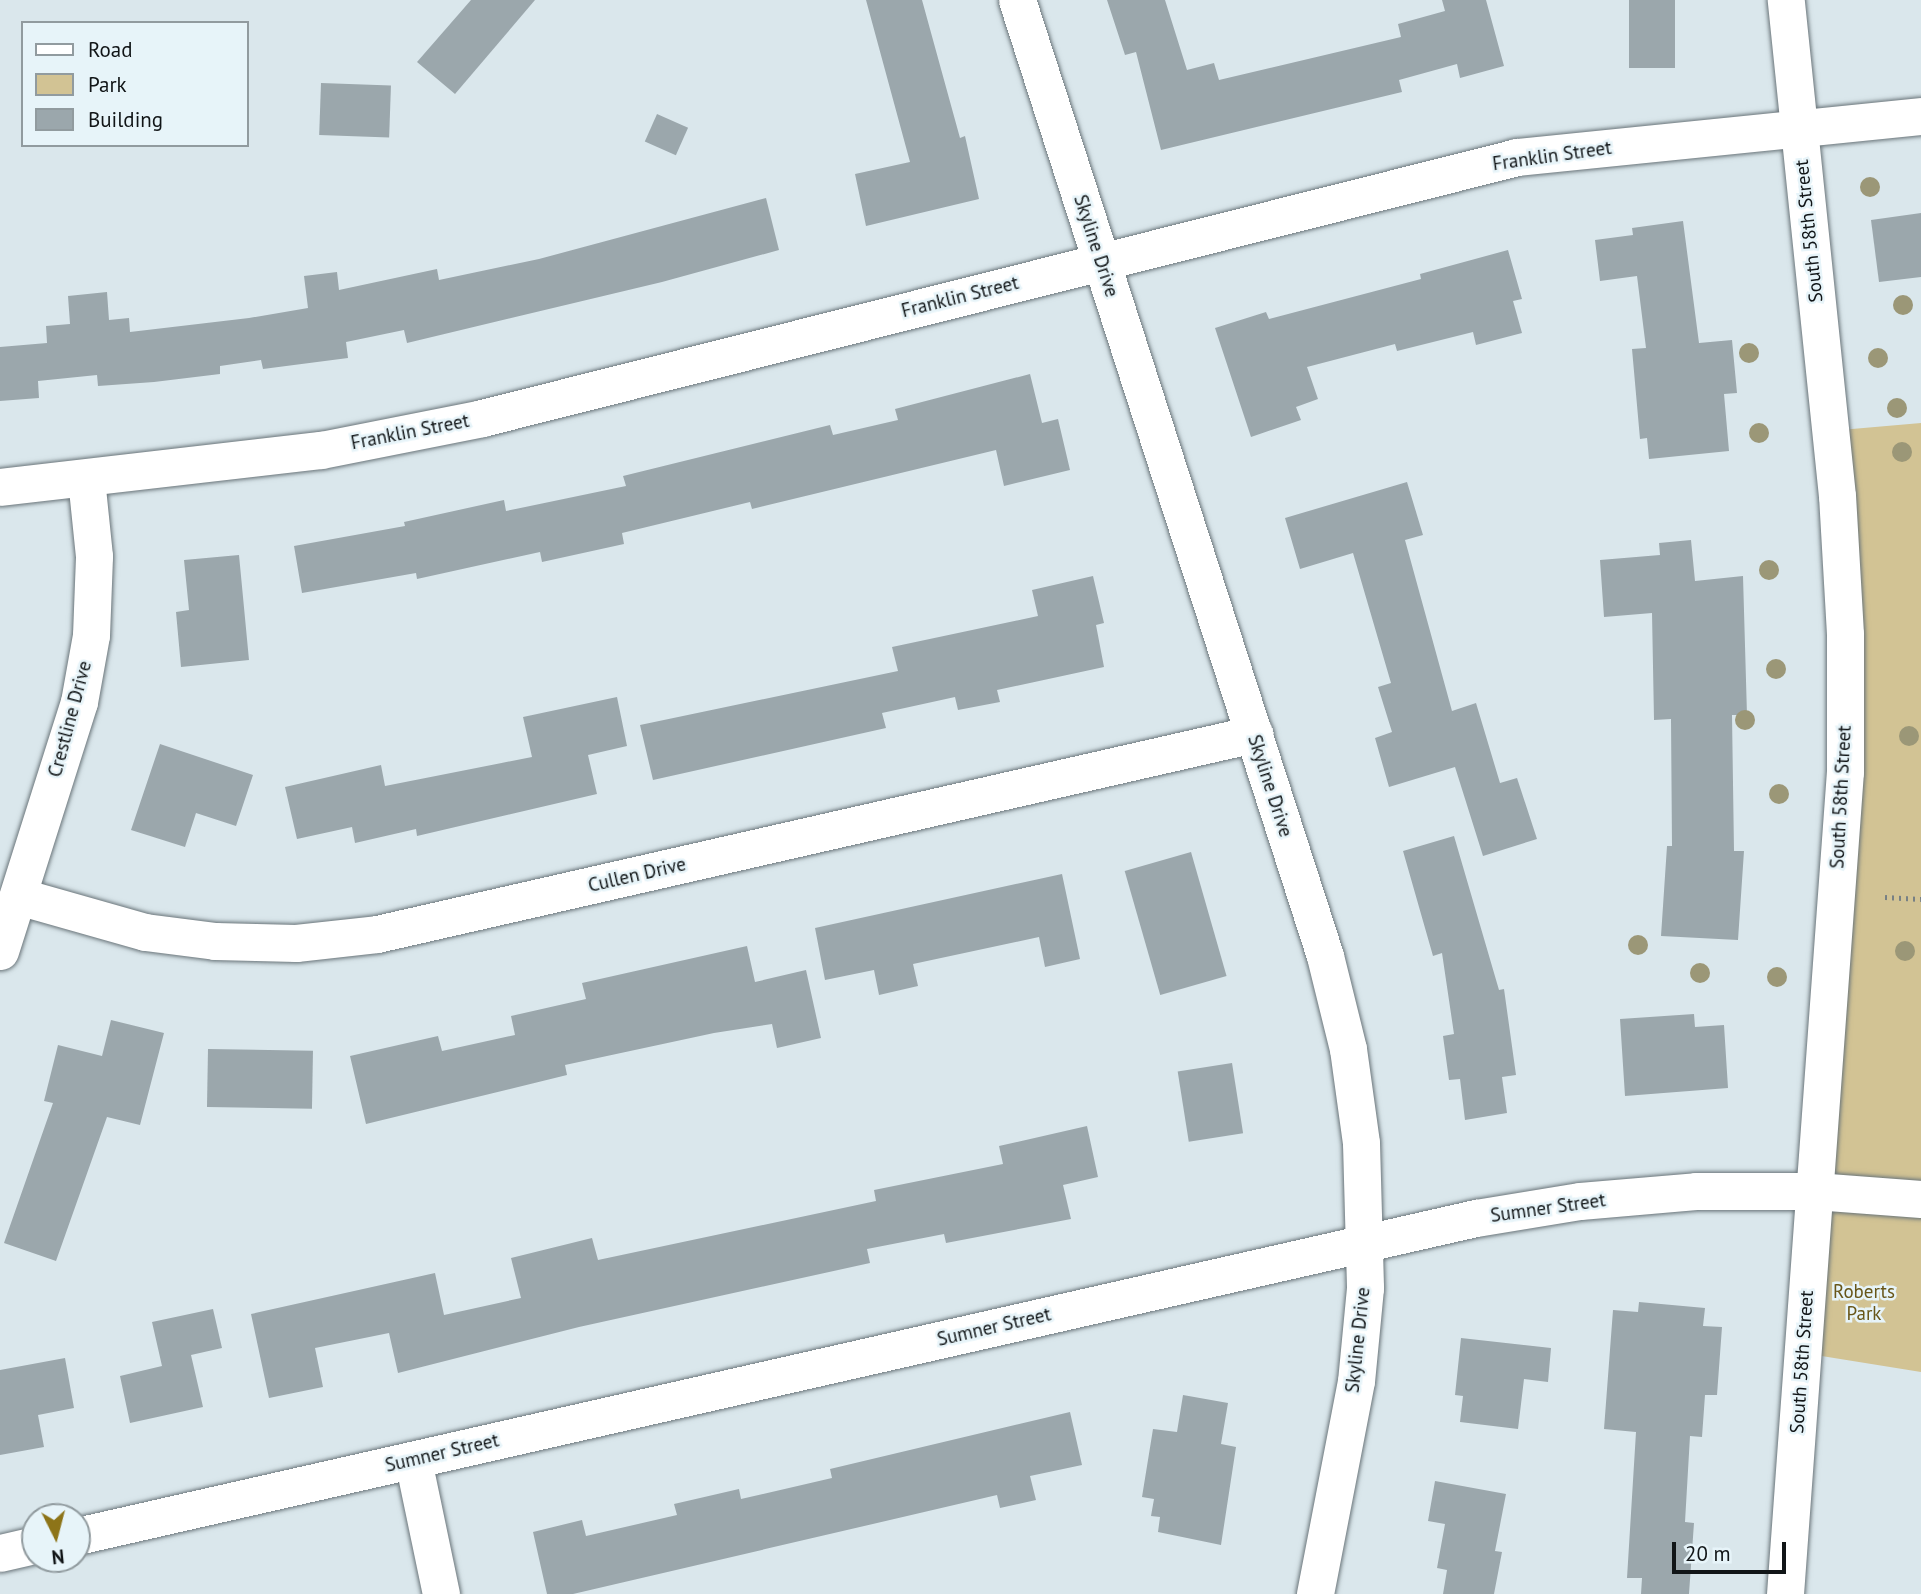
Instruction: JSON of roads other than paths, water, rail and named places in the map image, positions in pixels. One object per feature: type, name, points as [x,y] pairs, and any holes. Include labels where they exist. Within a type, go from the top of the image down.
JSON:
[{"type":"street","name":"Skyline Drive","points":[[1017,0],[1325,956],[1348,1049],[1362,1143],[1366,1243],[1356,1381],[1315,1594]]},
{"type":"street","name":"South 58th Street","points":[[1785,1594],[1845,772],[1845,634],[1837,496],[1786,0]]},
{"type":"street","name":"Franklin Street","points":[[0,487],[321,450],[482,418],[1517,156],[1921,116]]},
{"type":"street","name":"Crestline Drive","points":[[0,951],[79,702],[91,635],[93,556],[86,479]]},
{"type":"street","name":"Cullen Drive","points":[[18,896],[145,932],[215,941],[296,943],[377,934],[1254,734]]},
{"type":"street","name":"Sumner Street","points":[[91,1533],[1366,1243],[1580,1201],[1696,1191],[1815,1191],[1921,1199]]},
{"type":"street","points":[[413,1460],[441,1594]]},
{"type":"street","points":[[0,1553],[21,1548]]},
{"type":"street","points":[[1785,1594],[1790,1594]]},
{"type":"park label","name":"Roberts Park","points":[[1864,1303]]}]
